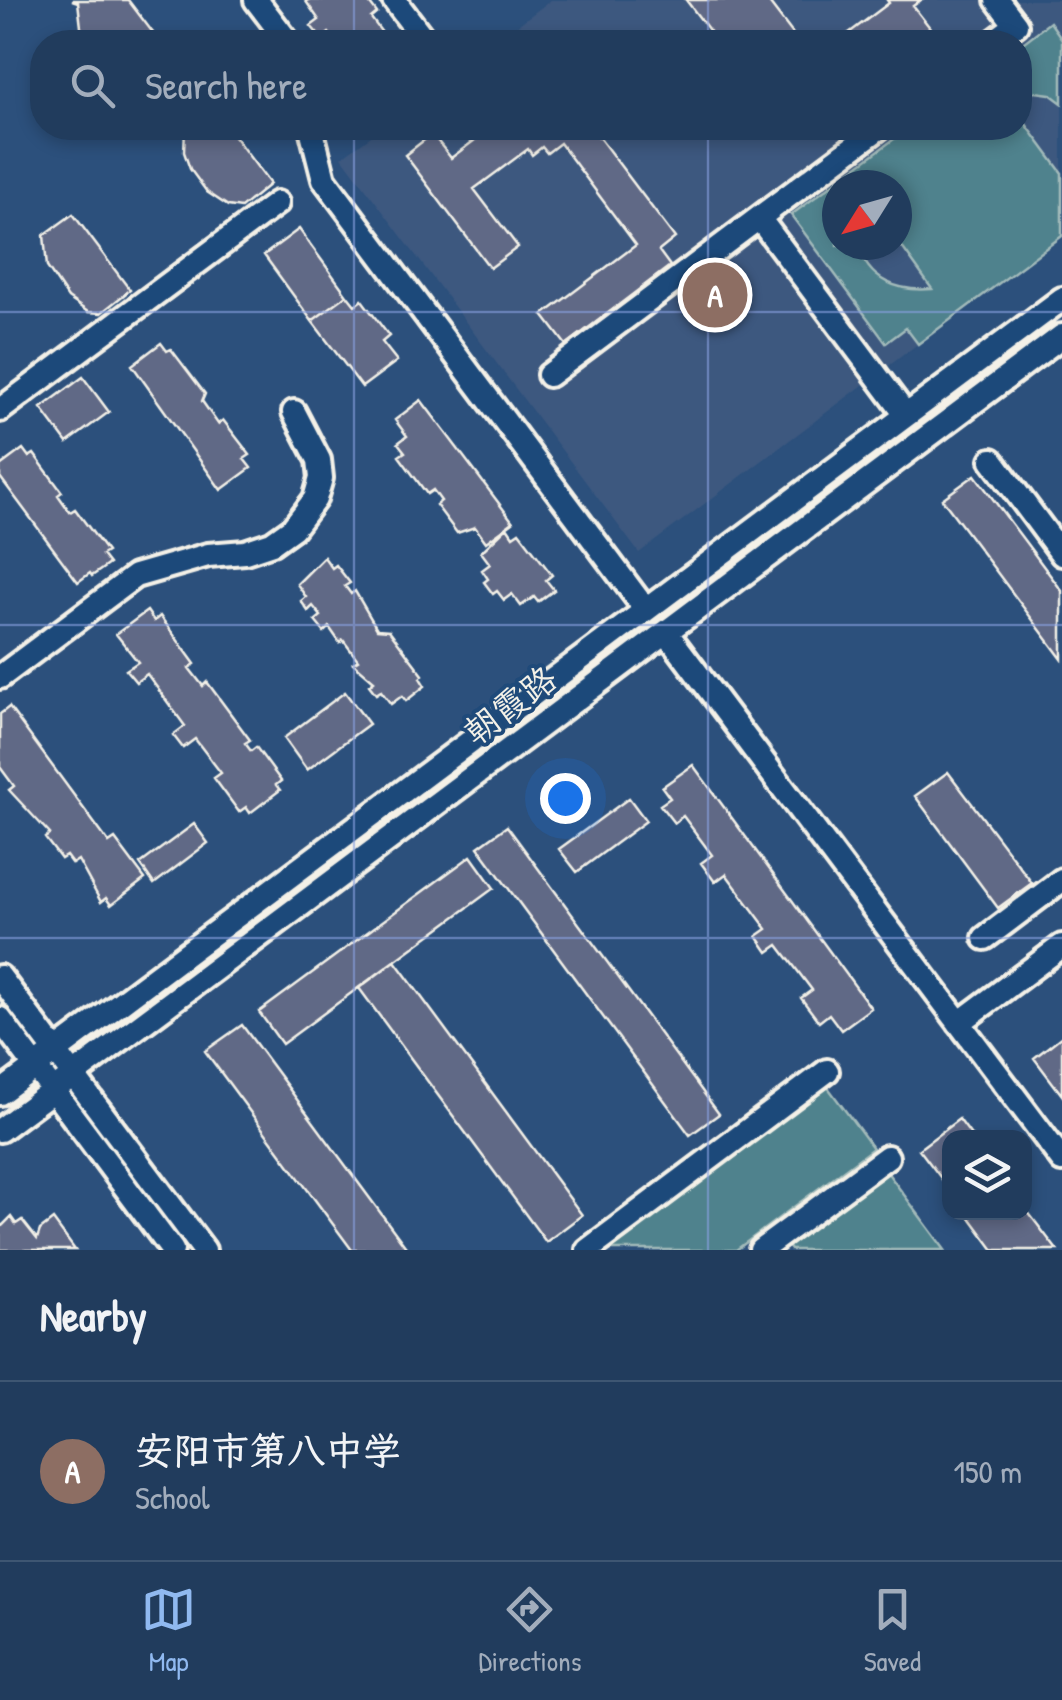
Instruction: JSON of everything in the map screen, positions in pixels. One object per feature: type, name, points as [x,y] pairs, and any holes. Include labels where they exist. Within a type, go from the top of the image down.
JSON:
[{"type":"street","points":[[256,0],[279,30]]},
{"type":"street","points":[[394,0],[417,30]]},
{"type":"street","points":[[997,0],[1016,25],[1009,30]]},
{"type":"street","points":[[313,140],[324,179],[646,610]]},
{"type":"street","points":[[549,374],[863,140]]},
{"type":"street","points":[[3,401],[277,203]]},
{"type":"street","points":[[759,218],[906,415]]},
{"type":"street","name":"朝霞路","points":[[0,1092],[1062,299]]},
{"type":"street","name":"朝霞路","points":[[0,1130],[1062,336]]},
{"type":"street","points":[[0,677],[134,576],[208,555],[245,552],[272,543],[293,528],[314,499],[321,478],[319,460],[294,412]]},
{"type":"street","points":[[992,460],[1062,554]]},
{"type":"street","points":[[666,632],[1062,1160]]},
{"type":"street","points":[[986,938],[1062,880]]},
{"type":"street","points":[[960,1023],[1062,946]]},
{"type":"street","points":[[0,977],[204,1250]]},
{"type":"street","points":[[0,1019],[172,1250]]},
{"type":"street","points":[[588,1250],[827,1072]]},
{"type":"street","points":[[761,1250],[887,1157]]},
{"type":"shaded area","points":[[551,0],[1062,0],[1062,236],[639,553],[342,157],[365,140],[1032,140],[1032,30],[511,30]]},
{"type":"green space","points":[[1050,22],[1062,39],[1062,103],[1050,94],[1032,92],[1032,36]]},
{"type":"green space","points":[[1032,132],[1062,173],[1062,236],[918,344],[906,328],[886,343],[824,260],[865,260],[886,282],[932,289],[911,260],[912,170],[852,170],[893,140],[1032,140]]},
{"type":"green space","points":[[822,192],[822,257],[791,215]]},
{"type":"green space","points":[[827,1086],[873,1148],[736,1250],[605,1250]]},
{"type":"green space","points":[[887,1172],[945,1250],[791,1250],[787,1245]]},
{"type":"building","points":[[72,0],[128,0],[151,30],[83,30],[78,2]]},
{"type":"building","points":[[305,0],[367,0],[377,13],[371,18],[380,30],[314,30],[311,26],[319,20]]},
{"type":"building","points":[[686,0],[767,0],[790,30],[709,30]]},
{"type":"building","points":[[887,0],[921,0],[913,6],[931,29],[853,30],[889,3]]},
{"type":"building","points":[[184,140],[237,140],[270,184],[241,208],[228,206],[207,192],[190,169]]},
{"type":"building","points":[[424,140],[437,140],[451,158],[475,140],[601,140],[675,238],[659,251],[670,266],[566,345],[543,315],[636,245],[560,143],[547,153],[542,147],[532,155],[528,149],[474,189],[518,247],[490,268],[405,155]]},
{"type":"building","points":[[73,214],[130,290],[101,313],[88,312],[68,298],[47,267],[44,235]]},
{"type":"building","points":[[299,229],[347,295],[312,321],[264,255]]},
{"type":"building","points":[[347,295],[355,305],[362,300],[389,336],[382,342],[397,361],[362,387],[312,321]]},
{"type":"building","points":[[161,343],[167,351],[171,349],[205,394],[202,401],[218,424],[223,420],[250,455],[244,459],[251,468],[221,490],[132,365]]},
{"type":"building","points":[[83,377],[109,412],[67,443],[41,408]]},
{"type":"building","points":[[421,400],[513,522],[486,542],[475,527],[457,533],[436,505],[441,501],[433,490],[427,494],[399,456],[405,452],[398,443],[407,436],[395,420]]},
{"type":"building","points":[[23,449],[29,457],[34,454],[62,492],[58,495],[70,512],[75,509],[107,552],[102,555],[109,564],[92,576],[90,573],[78,582],[0,477],[0,466]]},
{"type":"building","points":[[975,475],[1062,591],[1062,659],[942,499]]},
{"type":"building","points":[[507,527],[513,536],[519,532],[552,575],[546,580],[554,590],[538,602],[534,597],[521,606],[512,594],[504,600],[484,582],[488,579],[482,570],[490,564],[481,552]]},
{"type":"building","points":[[324,557],[350,583],[345,586],[351,594],[355,591],[377,629],[389,630],[423,675],[420,678],[425,686],[406,701],[402,696],[391,704],[381,691],[376,694],[369,685],[374,681],[353,663],[358,660],[343,640],[340,643],[329,627],[324,632],[315,621],[321,616],[313,606],[308,611],[301,601],[306,597],[297,584]]},
{"type":"building","points":[[147,611],[154,621],[160,616],[195,664],[189,668],[203,686],[207,682],[250,740],[245,743],[251,751],[256,747],[281,781],[276,785],[280,790],[250,813],[246,807],[239,812],[214,778],[221,773],[195,739],[183,748],[173,735],[185,726],[147,674],[136,682],[126,670],[138,662],[116,634]]},
{"type":"building","points":[[345,692],[369,724],[307,770],[284,738]]},
{"type":"building","points":[[9,707],[109,843],[115,839],[145,879],[111,905],[106,898],[101,902],[78,860],[72,864],[66,856],[61,859],[45,838],[50,834],[9,790],[14,786],[0,767],[0,714]]},
{"type":"building","points":[[693,765],[871,1008],[841,1030],[829,1014],[819,1022],[801,998],[812,990],[778,945],[768,952],[757,936],[767,929],[726,874],[715,882],[701,863],[712,855],[683,816],[674,823],[660,805],[670,798],[662,787]]},
{"type":"building","points":[[948,772],[1032,883],[998,908],[915,796]]},
{"type":"building","points":[[629,798],[646,821],[577,872],[559,849]]},
{"type":"building","points":[[194,824],[208,843],[154,884],[140,864]]},
{"type":"building","points":[[507,826],[719,1114],[690,1135],[478,847]]},
{"type":"building","points":[[471,856],[494,888],[282,1044],[259,1012]]},
{"type":"building","points":[[395,961],[582,1215],[546,1242],[359,988]]},
{"type":"building","points":[[242,1025],[408,1250],[352,1250],[205,1051]]},
{"type":"building","points":[[1062,1036],[1062,1095],[1034,1058]]},
{"type":"building","points":[[959,1119],[967,1130],[944,1130]]},
{"type":"building","points":[[942,1132],[942,1179],[919,1149]]},
{"type":"building","points":[[11,1217],[16,1224],[22,1220],[37,1239],[40,1230],[53,1220],[75,1250],[0,1250],[0,1228]]},
{"type":"building","points":[[1032,1217],[1057,1250],[994,1250],[972,1220]]},
{"type":"place","name":"安阳市第八中学","points":[[715,295]]}]
